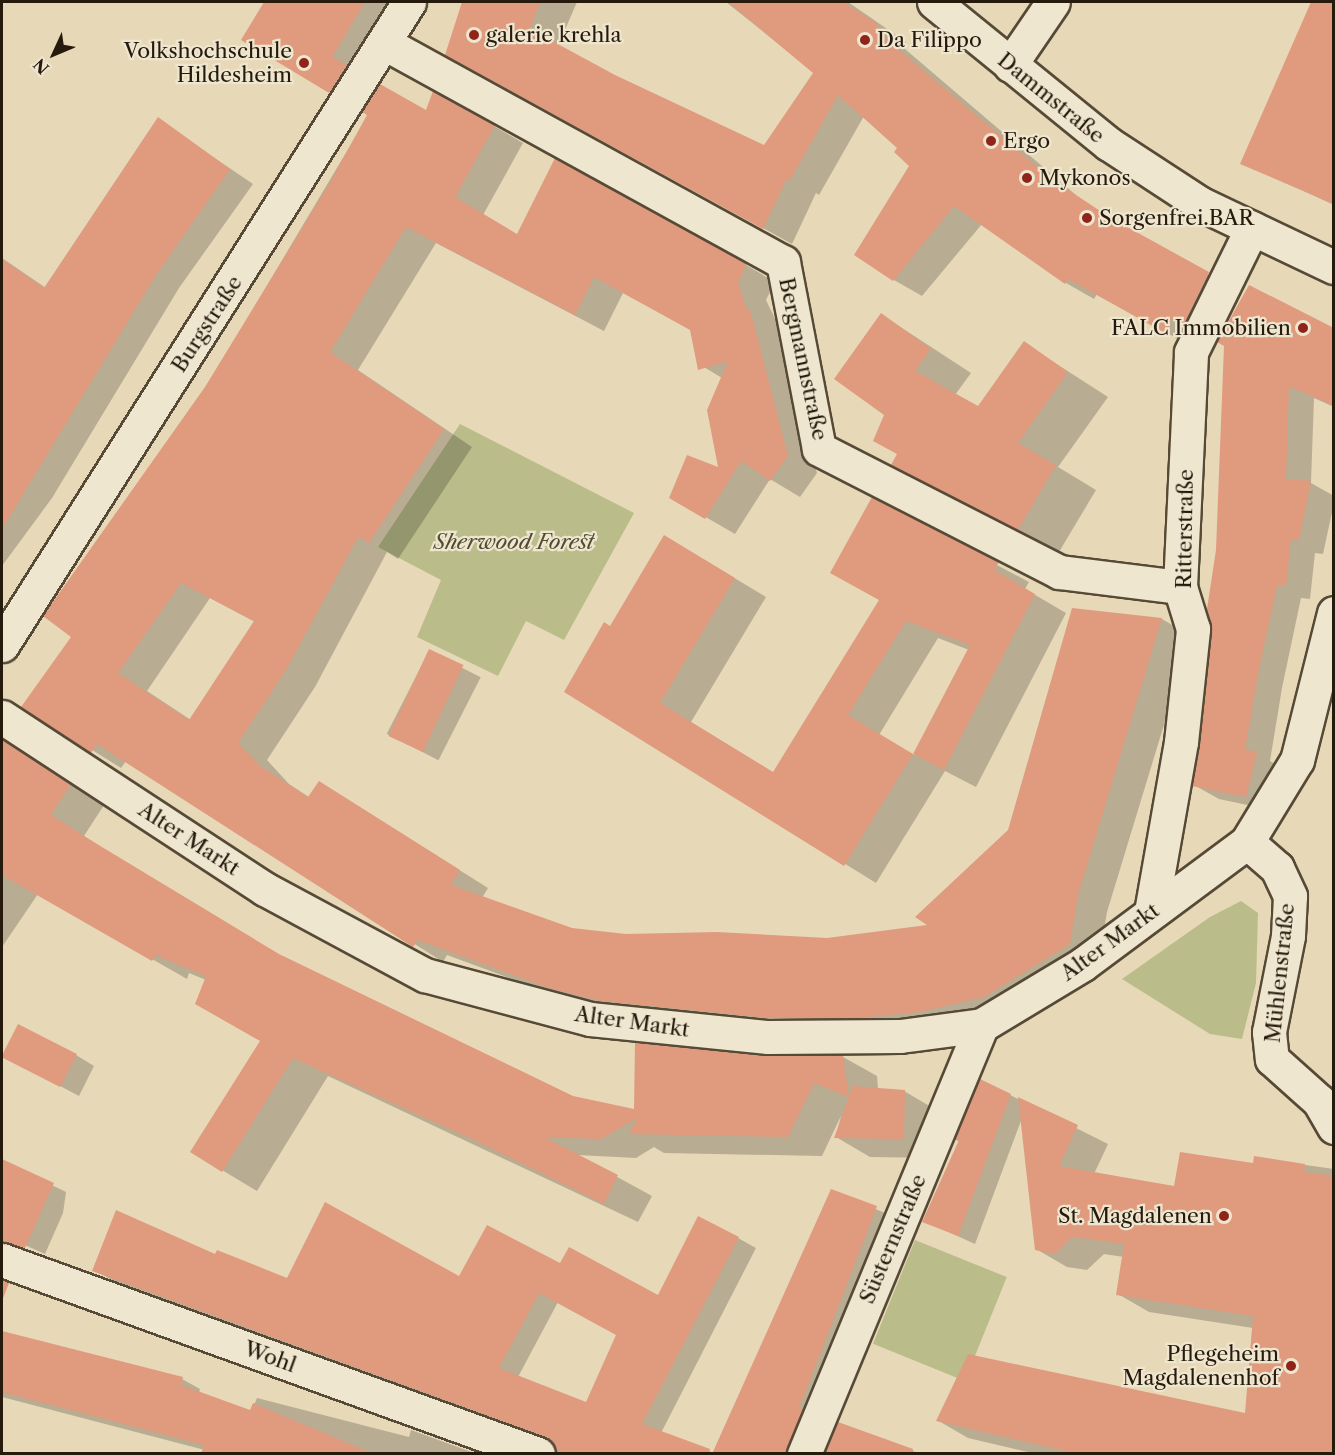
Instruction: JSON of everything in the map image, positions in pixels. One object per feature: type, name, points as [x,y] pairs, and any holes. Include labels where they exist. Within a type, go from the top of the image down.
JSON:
[{"type":"street","name":"Burgstraße","points":[[2,645],[386,44],[410,2]]},
{"type":"street","name":"Dammstraße","points":[[934,2],[1109,144],[1199,203],[1334,267]]},
{"type":"street","points":[[1010,65],[1053,2]]},
{"type":"street","name":"Bergmannstraße","points":[[386,44],[783,262],[819,448],[1059,572],[1180,587]]},
{"type":"street","name":"Ritterstraße","points":[[1151,912],[1181,742],[1193,629],[1180,587],[1191,352],[1252,228]]},
{"type":"street","points":[[1246,842],[1297,760],[1334,612]]},
{"type":"street","name":"Alter Markt","points":[[2,717],[265,889],[425,975],[590,1019],[768,1037],[900,1036],[982,1025],[1083,964],[1246,842]]},
{"type":"street","name":"Mühlenstraße","points":[[1246,842],[1277,868],[1290,896],[1288,936],[1269,1032],[1272,1059],[1319,1101],[1334,1127]]},
{"type":"street","name":"Süsternstraße","points":[[804,1454],[982,1025]]},
{"type":"street","name":"Wohl","points":[[2,1260],[538,1454]]},
{"type":"green space","name":"Sherwood Forest","points":[[460,424],[634,513],[564,640],[526,621],[498,676],[417,637],[441,580],[378,547]]},
{"type":"green space","points":[[1241,901],[1258,913],[1256,983],[1242,1039],[1210,1034],[1122,979],[1210,917]]},
{"type":"green space","points":[[915,1240],[1007,1277],[965,1381],[873,1344]]},
{"type":"building","name":"Volkshochschule Hildesheim","points":[[264,2],[365,2],[332,57],[347,65],[329,93],[241,40]]},
{"type":"building","points":[[462,2],[540,2],[530,29],[615,75],[764,145],[813,73],[728,2],[843,2],[878,24],[877,31],[1049,177],[1109,217],[1209,272],[1184,325],[1172,319],[1165,333],[1068,279],[1065,284],[954,206],[893,281],[854,255],[909,166],[894,152],[897,148],[838,95],[790,180],[787,178],[763,229],[445,55]]},
{"type":"building","points":[[1311,2],[1334,2],[1334,204],[1240,164]]},
{"type":"building","points":[[380,84],[426,110],[433,91],[495,125],[455,197],[517,234],[555,158],[747,263],[738,283],[748,313],[750,309],[788,456],[770,481],[741,461],[705,519],[669,498],[687,455],[718,467],[707,410],[728,361],[698,370],[690,330],[594,277],[575,315],[406,227],[330,352],[444,429],[369,543],[358,537],[286,670],[238,743],[260,766],[308,797],[319,781],[460,870],[451,885],[572,928],[626,934],[717,932],[827,938],[927,925],[915,917],[1008,830],[1072,608],[1162,618],[1078,895],[1070,944],[984,997],[919,1012],[867,1017],[769,1018],[602,1001],[549,988],[418,940],[413,947],[97,744],[91,753],[21,707],[71,637],[43,616],[205,387],[329,184],[367,115],[362,112]],"holes":[[[181,583],[254,621],[189,720],[118,673]]]},
{"type":"building","points":[[158,117],[230,169],[156,275],[2,529],[2,259],[44,288]]},
{"type":"building","points":[[1249,285],[1334,328],[1334,406],[1289,386],[1286,479],[1311,481],[1299,540],[1291,539],[1286,586],[1277,585],[1258,674],[1245,750],[1257,751],[1246,797],[1192,786],[1212,631],[1207,609],[1216,550],[1224,346],[1217,342]]},
{"type":"building","points":[[881,313],[931,349],[915,371],[978,406],[1024,341],[1068,372],[1018,443],[1056,465],[1018,530],[891,465],[897,454],[873,441],[884,415],[834,379]]},
{"type":"building","points":[[872,497],[999,562],[994,570],[1035,594],[944,770],[913,754],[844,866],[564,692],[604,622],[610,626],[664,535],[735,578],[660,703],[773,772],[879,600],[830,573]],"holes":[[[906,621],[970,645],[913,754],[848,715]]]},
{"type":"building","points":[[429,649],[463,665],[423,752],[388,736]]},
{"type":"building","points":[[2,739],[71,784],[51,815],[92,841],[279,954],[573,1096],[634,1109],[635,1042],[766,1056],[843,1055],[849,1097],[814,1083],[788,1137],[629,1134],[637,1118],[601,1139],[544,1137],[618,1175],[604,1204],[472,1139],[293,1058],[222,1172],[190,1152],[260,1041],[195,1004],[206,976],[155,955],[152,961],[2,875]]},
{"type":"building","points":[[18,1024],[77,1054],[60,1087],[2,1057]]},
{"type":"building","points":[[980,1079],[1011,1094],[958,1236],[922,1222],[959,1140],[954,1140]]},
{"type":"building","points":[[852,1086],[905,1090],[904,1139],[834,1138]]},
{"type":"building","points":[[1018,1097],[1078,1125],[1059,1166],[1174,1186],[1180,1152],[1253,1163],[1254,1156],[1305,1164],[1304,1172],[1334,1176],[1334,1454],[1078,1454],[936,1421],[968,1354],[1245,1413],[1253,1316],[1116,1295],[1124,1244],[1072,1237],[1055,1254],[1035,1250]]},
{"type":"building","points":[[2,1159],[54,1183],[25,1248],[2,1242]]},
{"type":"building","points":[[831,1189],[877,1206],[799,1408],[803,1409],[786,1454],[712,1454]]},
{"type":"building","points":[[325,1202],[459,1276],[487,1225],[560,1263],[569,1247],[658,1295],[698,1216],[739,1237],[642,1424],[710,1449],[709,1454],[570,1454],[556,1449],[544,1436],[92,1271],[116,1210],[215,1254],[217,1250],[287,1278]],"holes":[[[539,1293],[616,1335],[586,1402],[499,1368]]]},
{"type":"building","points":[[2,1280],[9,1283],[2,1301]]},
{"type":"building","points":[[2,1331],[183,1377],[181,1385],[250,1410],[253,1403],[374,1454],[201,1454],[204,1445],[2,1392]]},
{"type":"building","points":[[838,1422],[913,1449],[913,1454],[825,1454]]},
{"type":"place","name":"galerie krehla","points":[[474,35]]},
{"type":"place","name":"Da Filippo","points":[[865,40]]},
{"type":"place","name":"Volkshochschule Hildesheim","points":[[304,63]]},
{"type":"place","name":"Ergo","points":[[991,141]]},
{"type":"place","name":"Mykonos","points":[[1027,178]]},
{"type":"place","name":"Sorgenfrei.BAR","points":[[1087,218]]},
{"type":"place","name":"FALC Immobilien","points":[[1303,328]]},
{"type":"place","name":"St. Magdalenen","points":[[1224,1216]]},
{"type":"place","name":"Pflegeheim Magdalenenhof","points":[[1291,1366]]}]
